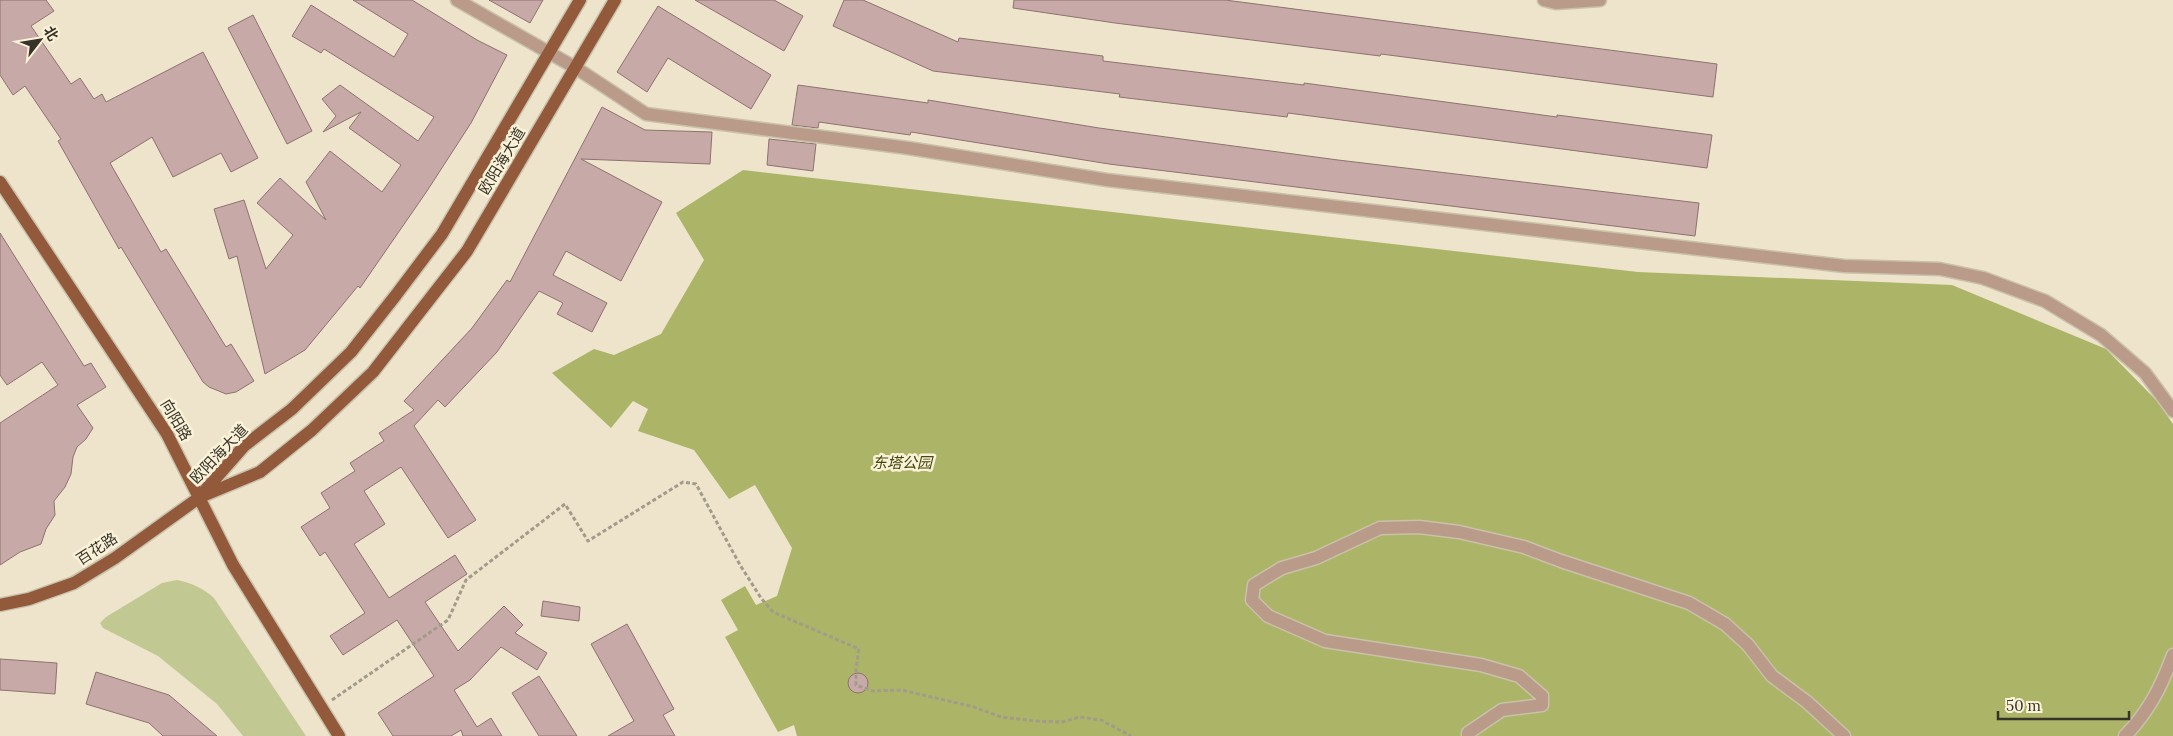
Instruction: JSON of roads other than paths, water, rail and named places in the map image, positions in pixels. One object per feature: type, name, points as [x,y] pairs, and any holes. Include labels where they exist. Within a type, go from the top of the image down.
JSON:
[{"type":"main road","name":"欧阳海大道","points":[[200,497],[244,446],[292,409],[351,352],[396,295],[442,234],[580,0]]},
{"type":"main road","name":"欧阳海大道","points":[[200,497],[260,472],[312,430],[373,372],[467,251],[615,0]]},
{"type":"main road","name":"向阳路","points":[[0,182],[166,434],[200,497],[233,565],[339,736]]},
{"type":"main road","name":"百花路","points":[[0,605],[29,600],[81,579],[115,558],[200,497]]},
{"type":"street","points":[[457,0],[550,52],[646,114],[908,148],[1107,180],[1731,254],[1844,266],[1940,269],[1983,278],[2045,301],[2101,336],[2145,373],[2173,411]]},
{"type":"street","points":[[1544,0],[1556,3],[1600,0]]},
{"type":"street","points":[[1468,736],[1468,733],[1502,710],[1542,705],[1542,696],[1519,676],[1481,665],[1325,641],[1268,616],[1252,600],[1254,585],[1282,568],[1316,558],[1380,528],[1419,526],[1459,532],[1524,547],[1689,603],[1725,624],[1748,645],[1772,676],[1807,702],[1844,736]]},
{"type":"street","points":[[2125,736],[2140,721],[2161,687],[2173,655]]},
{"type":"park label","name":"东塔公园","points":[[902,463]]}]
